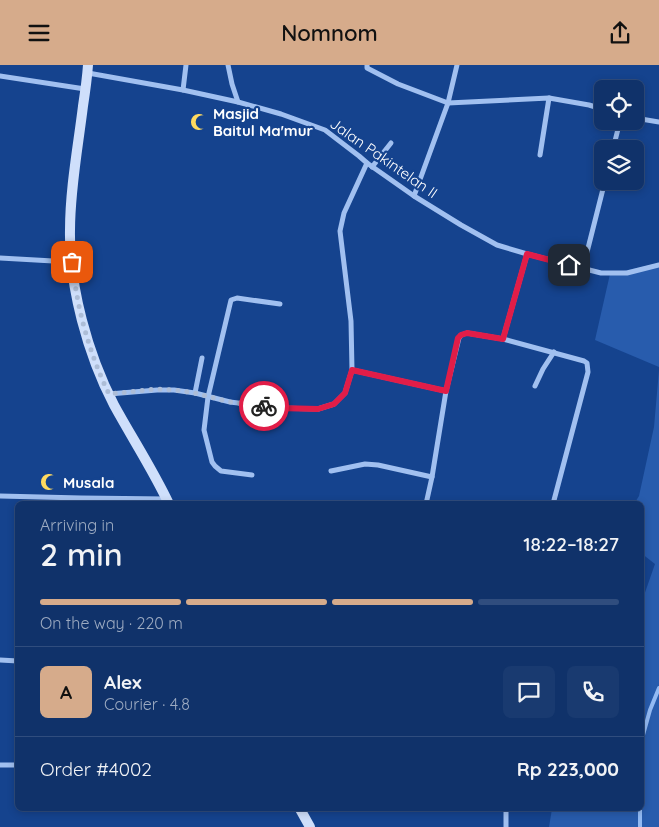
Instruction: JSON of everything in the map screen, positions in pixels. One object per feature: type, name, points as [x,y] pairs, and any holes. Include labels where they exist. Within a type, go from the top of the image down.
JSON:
[{"type":"main road","points":[[87,69],[70,230],[74,284],[85,332],[101,379],[168,501]]},
{"type":"main road","points":[[301,811],[310,827]]},
{"type":"street","points":[[183,90],[186,65]]},
{"type":"street","points":[[228,65],[238,102]]},
{"type":"street","points":[[414,196],[448,103],[457,65]]},
{"type":"street","points":[[368,67],[398,84],[448,103],[549,98],[594,107]]},
{"type":"street","name":"Jalan Pakintelan II","points":[[87,69],[238,102],[281,114],[325,131],[369,165],[414,196],[497,245],[601,273],[627,273],[659,265]]},
{"type":"street","points":[[0,75],[85,89]]},
{"type":"street","points":[[540,155],[549,98]]},
{"type":"street","points":[[644,119],[659,121]]},
{"type":"street","points":[[109,394],[157,389],[195,393],[230,402],[278,408],[318,409],[334,404],[345,393],[352,370],[351,321],[340,231],[344,213],[369,165],[391,143]]},
{"type":"street","points":[[583,268],[603,190]]},
{"type":"street","points":[[503,339],[527,254]]},
{"type":"street","points":[[0,258],[72,262]]},
{"type":"street","points":[[252,475],[221,471],[212,462],[204,431],[208,397],[229,302],[237,298],[280,304]]},
{"type":"street","points":[[427,501],[446,391],[458,338],[467,333],[503,339],[554,352],[587,363],[588,372],[554,501]]},
{"type":"street","points":[[535,387],[543,369],[554,352]]},
{"type":"street","points":[[195,393],[202,358]]},
{"type":"street","points":[[352,370],[446,391]]},
{"type":"street","points":[[331,471],[371,465],[432,477]]},
{"type":"street","points":[[0,496],[81,501],[168,501]]},
{"type":"street","points":[[0,660],[15,661]]},
{"type":"street","points":[[0,765],[15,765]]},
{"type":"street","points":[[506,811],[506,827]]},
{"type":"shaded area","points":[[659,263],[659,367],[595,340],[610,274]]},
{"type":"shaded area","points":[[659,370],[659,827],[549,827],[552,811],[644,811],[644,595],[655,564],[644,555],[644,501],[636,501],[639,496],[654,427]]},
{"type":"waterway","points":[[644,731],[659,688]]},
{"type":"waterway","points":[[640,811],[640,827]]},
{"type":"way so far","points":[[72,262],[74,284],[85,332],[101,379],[109,394],[157,389],[174,390],[230,402],[264,406]]},
{"type":"place","name":"Masjid Baitul Ma'mur","points":[[199,122]]},
{"type":"place","name":"Musala","points":[[49,482]]},
{"type":"route","points":[[264,406],[318,409],[334,404],[345,393],[352,370],[446,391],[458,338],[461,335],[467,333],[503,339],[527,254],[569,265]]}]
